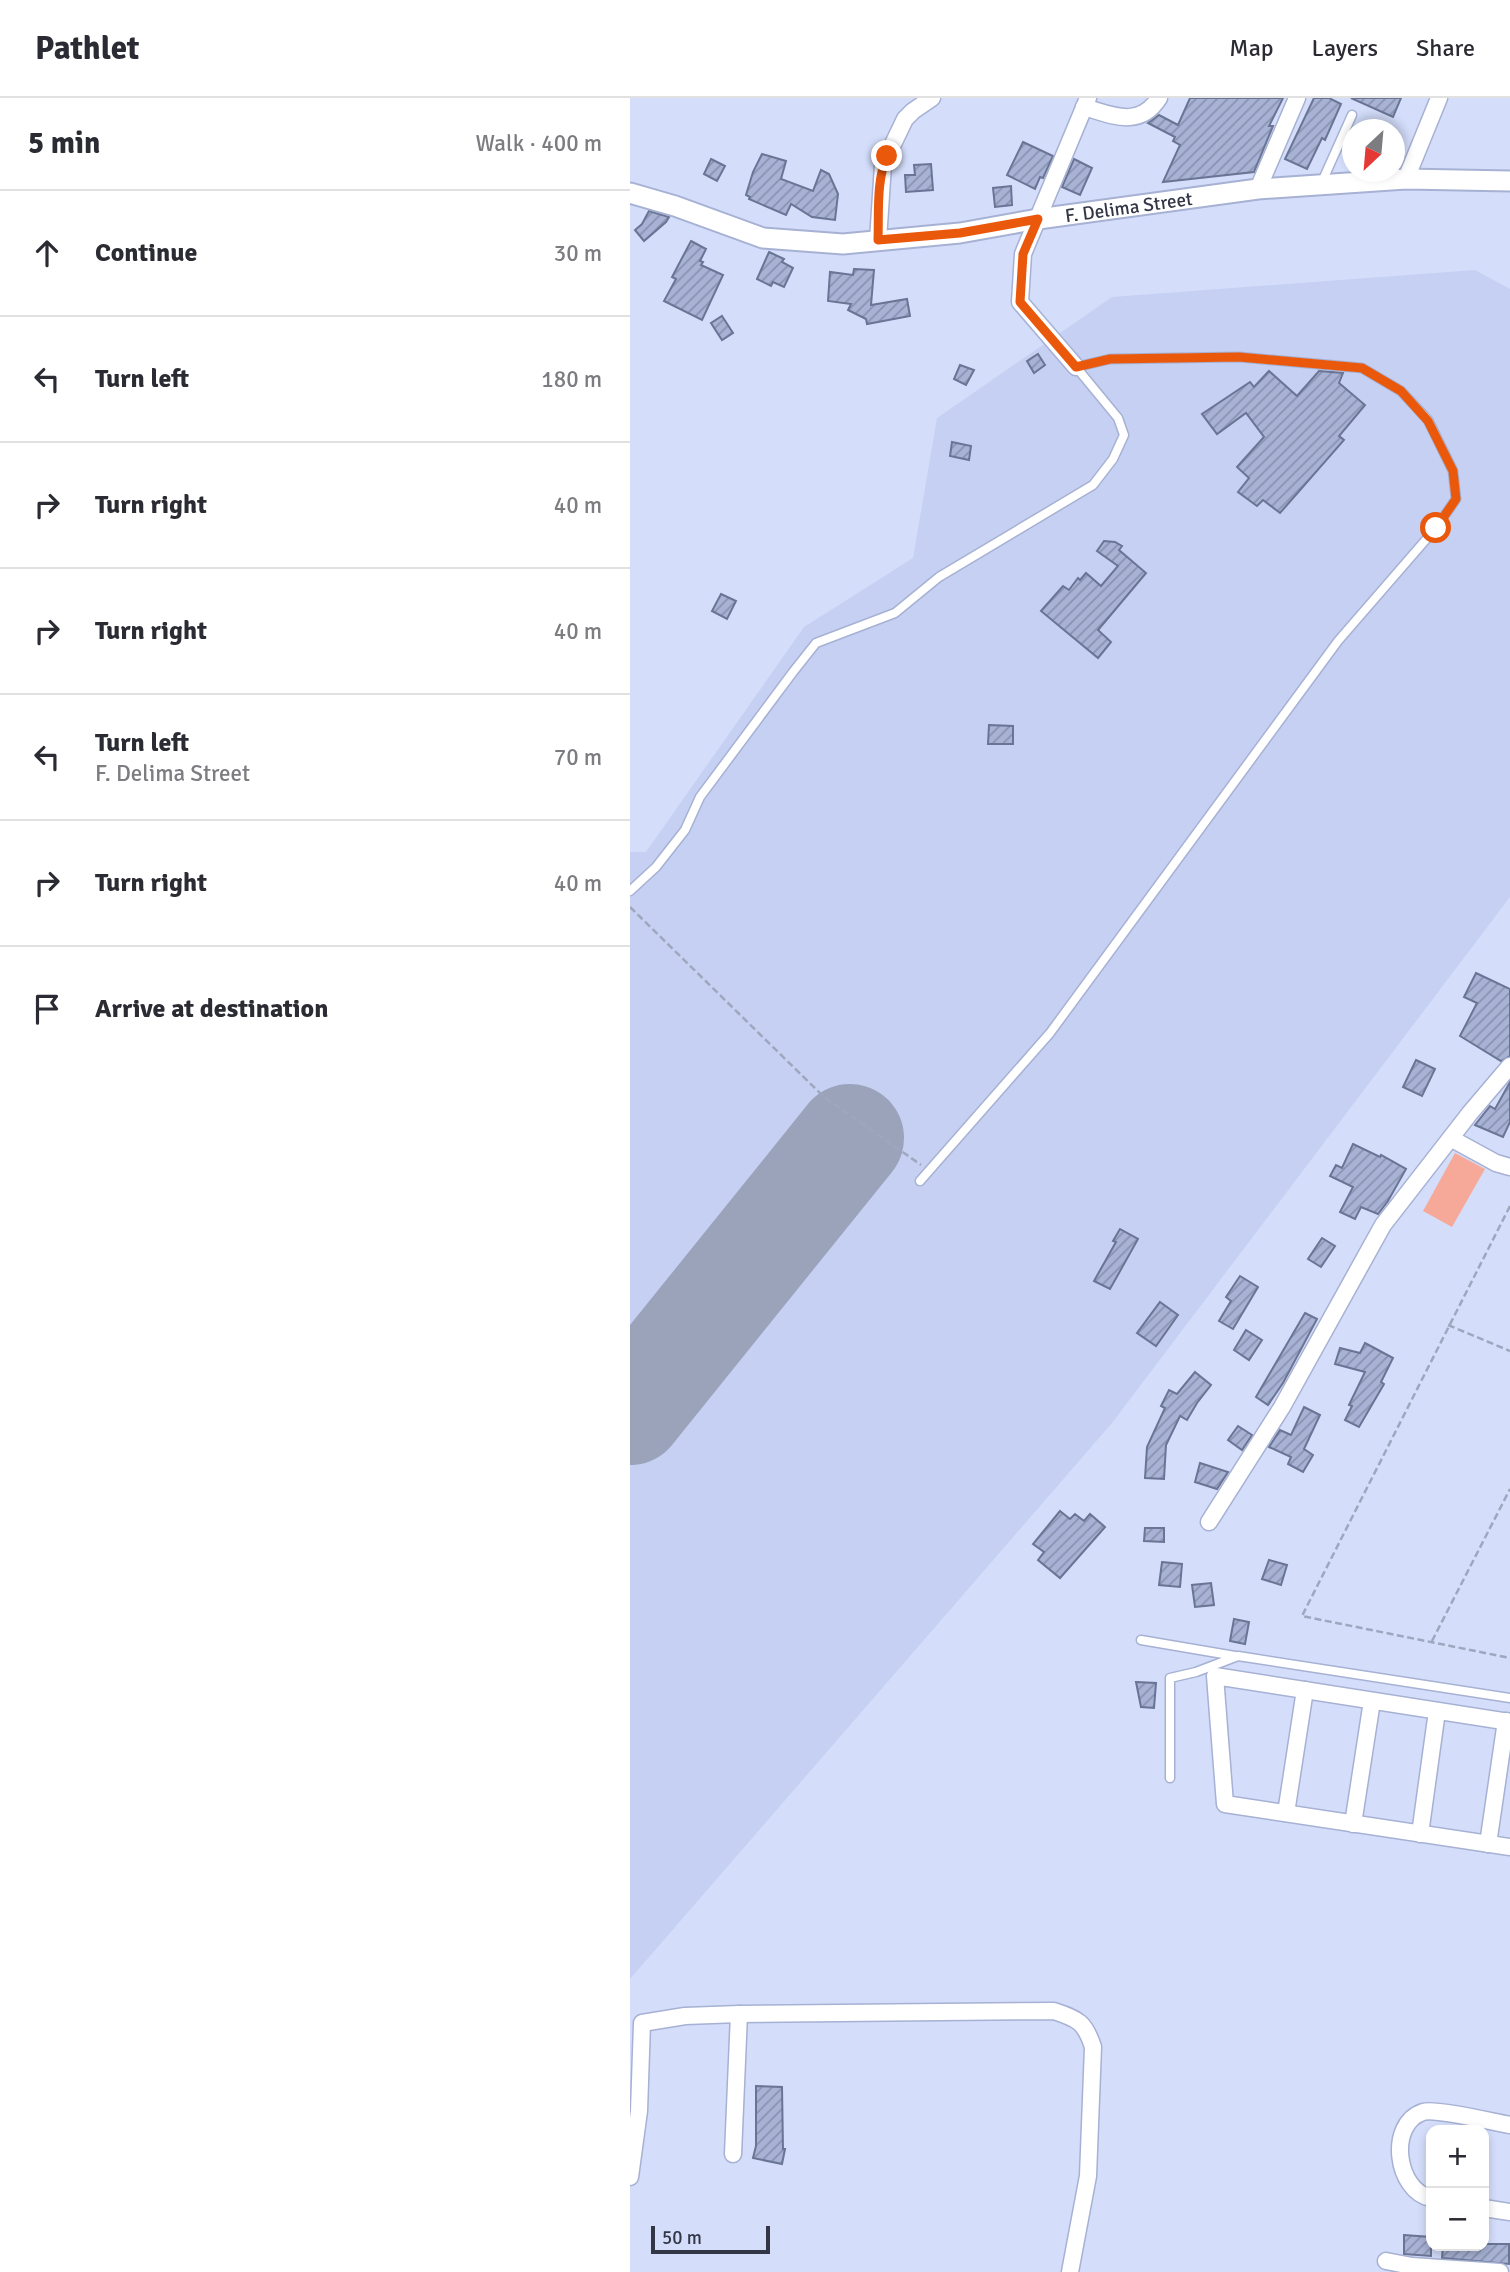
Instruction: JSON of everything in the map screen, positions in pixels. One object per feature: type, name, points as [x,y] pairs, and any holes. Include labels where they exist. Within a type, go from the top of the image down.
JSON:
[{"type":"street","points":[[878,240],[883,165],[909,115],[932,98]]},
{"type":"street","points":[[1076,367],[1020,302],[1023,254],[1086,102],[1124,119],[1135,118],[1158,102],[1159,98]]},
{"type":"street","points":[[1258,189],[1297,98]]},
{"type":"street","points":[[1406,179],[1439,98]]},
{"type":"street","name":"F. Delima Street","points":[[630,192],[762,239],[843,244],[960,233],[1038,219],[1258,189],[1321,184],[1349,185],[1406,179],[1510,181]]},
{"type":"street","points":[[1209,1522],[1282,1407],[1383,1225],[1510,1066]]},
{"type":"street","points":[[1452,1139],[1496,1163],[1510,1167]]},
{"type":"street","points":[[1488,1844],[1508,1722],[1215,1676],[1225,1804],[1353,1824],[1420,1833],[1488,1844],[1510,1847]]},
{"type":"street","points":[[1286,1813],[1305,1690]]},
{"type":"street","points":[[1353,1824],[1372,1701]]},
{"type":"street","points":[[1420,1833],[1437,1711]]},
{"type":"street","points":[[630,2177],[639,2111],[636,2024],[685,2016],[739,2014],[1054,2011],[1074,2018],[1087,2029],[1093,2046],[1088,2176],[1070,2272]]},
{"type":"street","points":[[733,2154],[739,2014]]},
{"type":"street","points":[[1426,2197],[1422,2196],[1405,2177],[1399,2140],[1412,2117],[1427,2110],[1510,2125]]},
{"type":"street","points":[[1489,2209],[1510,2212]]},
{"type":"street","points":[[1386,2260],[1413,2269],[1500,2272]]},
{"type":"lane","points":[[1321,184],[1352,115]]},
{"type":"lane","points":[[630,891],[656,867],[685,831],[700,797],[816,643],[895,612],[939,577],[1093,485],[1113,458],[1124,435],[1118,418],[1076,367],[1110,359],[1239,357],[1362,368],[1401,391],[1428,421],[1453,471],[1456,499],[1436,528],[1338,641],[1050,1033],[920,1181]]},
{"type":"lane","points":[[1140,1640],[1510,1698]]},
{"type":"lane","points":[[1170,1778],[1170,1678],[1196,1672],[1238,1656]]},
{"type":"path","points":[[630,907],[823,1096],[929,1171]]},
{"type":"path","points":[[1510,1206],[1302,1616],[1510,1658]]},
{"type":"path","points":[[1448,1325],[1510,1352]]},
{"type":"path","points":[[1431,1643],[1510,1489]]},
{"type":"shaded area","points":[[1475,270],[1510,289],[1510,897],[1112,1423],[630,1979],[630,852],[646,852],[804,627],[913,558],[937,418],[1112,297]]},
{"type":"shaded area","points":[[1455,1153],[1485,1169],[1452,1227],[1423,1211]]},
{"type":"building","points":[[1190,98],[1283,98],[1269,126],[1273,126],[1254,172],[1163,182],[1180,145],[1173,141],[1175,137],[1148,123],[1159,115],[1178,125]]},
{"type":"building","points":[[1314,98],[1329,98],[1341,104],[1325,140],[1322,138],[1307,169],[1285,159]]},
{"type":"building","points":[[1351,98],[1401,98],[1393,117]]},
{"type":"building","points":[[1023,142],[1053,156],[1035,189],[1007,175]]},
{"type":"building","points":[[762,154],[786,161],[781,179],[813,191],[821,170],[829,174],[838,194],[835,220],[812,217],[791,204],[786,215],[749,199],[746,195]]},
{"type":"building","points":[[711,159],[725,166],[717,181],[704,174]]},
{"type":"building","points":[[1074,159],[1092,168],[1080,195],[1062,187]]},
{"type":"building","points":[[931,164],[933,190],[906,192],[905,175],[915,175],[914,165]]},
{"type":"building","points":[[1011,186],[1012,205],[995,207],[993,188]]},
{"type":"building","points":[[649,211],[669,217],[644,241],[635,230]]},
{"type":"building","points":[[691,241],[706,249],[700,261],[703,262],[701,265],[723,275],[702,320],[664,301],[676,279],[672,277]]},
{"type":"building","points":[[769,252],[784,259],[782,262],[793,268],[784,287],[773,282],[771,286],[757,279]]},
{"type":"building","points":[[854,269],[874,270],[871,305],[907,299],[910,316],[867,324],[866,319],[848,310],[851,304],[828,301],[830,272],[853,275]]},
{"type":"building","points":[[722,316],[733,333],[722,340],[711,323]]},
{"type":"building","points":[[1038,354],[1045,365],[1034,373],[1027,361]]},
{"type":"building","points":[[960,365],[974,370],[966,385],[954,379]]},
{"type":"building","points":[[1269,371],[1297,396],[1319,371],[1343,373],[1339,383],[1365,405],[1339,436],[1344,440],[1280,513],[1263,500],[1257,506],[1238,492],[1249,478],[1237,467],[1264,437],[1246,413],[1217,434],[1202,414],[1250,382],[1254,387]]},
{"type":"building","points":[[952,442],[971,446],[969,460],[950,456]]},
{"type":"building","points":[[1104,541],[1122,546],[1119,550],[1146,573],[1098,630],[1111,642],[1098,658],[1041,611],[1063,586],[1069,590],[1078,578],[1080,580],[1086,573],[1101,586],[1118,566],[1097,551]]},
{"type":"building","points":[[721,594],[736,601],[727,619],[712,611]]},
{"type":"building","points":[[989,725],[1013,726],[1013,744],[988,744]]},
{"type":"building","points":[[1476,973],[1510,989],[1510,1056],[1501,1061],[1460,1036],[1477,1003],[1464,997]]},
{"type":"building","points":[[1416,1060],[1435,1069],[1422,1096],[1403,1087]]},
{"type":"building","points":[[1510,1082],[1510,1122],[1503,1137],[1475,1125],[1490,1106],[1495,1109]]},
{"type":"building","points":[[1353,1144],[1406,1169],[1378,1214],[1361,1207],[1355,1219],[1340,1212],[1353,1187],[1330,1176],[1336,1165],[1342,1168]]},
{"type":"building","points":[[1120,1229],[1138,1239],[1110,1289],[1094,1281],[1116,1242],[1113,1241]]},
{"type":"building","points":[[1322,1238],[1335,1246],[1321,1267],[1308,1259]]},
{"type":"building","points":[[1240,1276],[1258,1287],[1233,1329],[1219,1321],[1231,1301],[1226,1297]]},
{"type":"building","points":[[1160,1302],[1178,1315],[1156,1346],[1137,1333]]},
{"type":"building","points":[[1305,1313],[1317,1319],[1283,1383],[1268,1405],[1256,1397]]},
{"type":"building","points":[[1246,1330],[1262,1340],[1249,1360],[1234,1350]]},
{"type":"building","points":[[1365,1343],[1393,1358],[1381,1382],[1384,1384],[1359,1427],[1345,1420],[1365,1372],[1335,1364],[1340,1348],[1360,1353]]},
{"type":"building","points":[[1195,1372],[1211,1385],[1187,1420],[1180,1416],[1166,1445],[1164,1479],[1145,1478],[1147,1447],[1165,1408],[1161,1406],[1169,1390],[1177,1394]]},
{"type":"building","points":[[1304,1407],[1320,1415],[1304,1449],[1313,1455],[1303,1472],[1288,1464],[1291,1457],[1269,1447],[1280,1430],[1291,1435]]},
{"type":"building","points":[[1238,1426],[1252,1435],[1242,1450],[1228,1440]]},
{"type":"building","points":[[1200,1463],[1228,1472],[1217,1489],[1195,1482]]},
{"type":"building","points":[[1060,1511],[1070,1519],[1075,1514],[1084,1521],[1090,1514],[1105,1527],[1060,1578],[1038,1560],[1044,1552],[1033,1544]]},
{"type":"building","points":[[1145,1528],[1164,1528],[1164,1542],[1144,1541]]},
{"type":"building","points":[[1269,1560],[1287,1565],[1281,1585],[1262,1579]]},
{"type":"building","points":[[1162,1562],[1182,1564],[1180,1587],[1159,1585]]},
{"type":"building","points":[[1211,1583],[1214,1605],[1195,1607],[1192,1585]]},
{"type":"building","points":[[1234,1619],[1249,1622],[1245,1644],[1230,1641]]},
{"type":"building","points":[[1136,1682],[1156,1683],[1154,1708],[1141,1707]]},
{"type":"building","points":[[756,2086],[782,2087],[785,2149],[782,2164],[753,2158],[756,2146]]},
{"type":"building","points":[[1404,2235],[1426,2237],[1426,2251],[1431,2251],[1431,2256],[1404,2254]]},
{"type":"building","points":[[1489,2244],[1509,2244],[1509,2264],[1442,2258],[1443,2251],[1489,2251]]},
{"type":"runway","points":[[630,1411],[850,1138]]},
{"type":"route","points":[[887,156],[880,185],[878,240],[960,233],[1038,219],[1023,254],[1020,302],[1076,367],[1110,359],[1239,357],[1362,368],[1401,391],[1428,421],[1453,471],[1456,499],[1436,528]]}]
